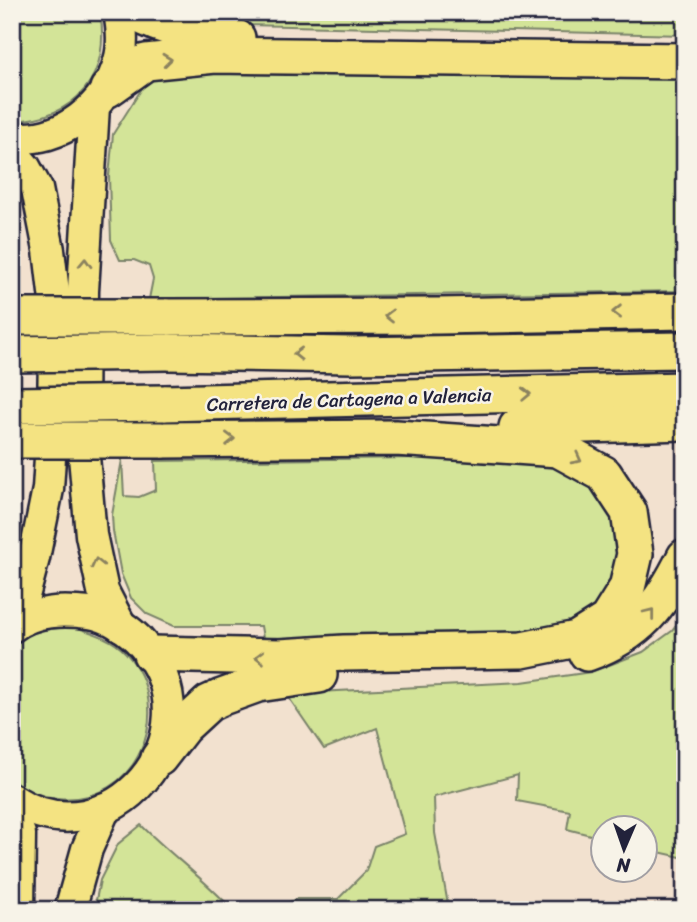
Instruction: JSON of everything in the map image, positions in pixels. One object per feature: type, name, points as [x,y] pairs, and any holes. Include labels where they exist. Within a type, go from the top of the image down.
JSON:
[{"type":"highway","points":[[134,12],[175,30],[228,37],[685,47]]},
{"type":"highway","points":[[101,98],[146,62],[215,55],[685,61]]},
{"type":"highway","points":[[12,317],[438,316],[685,311]]},
{"type":"highway","points":[[12,354],[168,352],[352,355],[685,350]]},
{"type":"highway","name":"Carretera de Cartagena a Valencia","points":[[12,405],[685,390]]},
{"type":"highway","points":[[396,438],[450,428],[685,422]]},
{"type":"highway","points":[[12,440],[396,438],[558,449],[604,474],[629,512],[635,554],[628,588],[607,620],[577,639],[522,650],[344,653],[280,657],[151,654]]},
{"type":"highway","points":[[159,758],[183,727],[209,704],[222,696],[258,684],[289,678],[354,672],[498,665],[584,654],[608,645],[643,622],[672,584],[685,557]]},
{"type":"main road","points":[[12,137],[47,134],[72,124],[101,98],[120,61],[123,32],[119,12]]},
{"type":"main road","points":[[101,98],[83,291],[82,434],[91,535],[103,591],[121,626]]},
{"type":"main road","points":[[12,152],[25,167],[37,189],[47,237],[55,301],[48,489],[34,558],[15,625]]},
{"type":"main road","points":[[12,799],[22,806],[49,814],[78,815],[105,808],[127,796],[146,779],[159,758],[168,733],[169,705],[164,678],[151,654],[121,626],[96,614],[69,610],[42,613],[15,625]]},
{"type":"main road","points":[[70,910],[88,849],[105,808]]},
{"type":"main road","points":[[12,814],[20,834],[19,910]]},
{"type":"green space","points":[[12,12],[100,12],[102,35],[100,56],[94,74],[71,102],[55,112],[12,121]]},
{"type":"green space","points":[[160,12],[685,12],[685,35],[200,24]]},
{"type":"green space","points":[[178,70],[685,72],[685,291],[149,299],[153,279],[149,266],[134,260],[120,260],[111,240],[109,176],[113,134],[148,79]]},
{"type":"green space","points":[[505,457],[554,461],[607,495],[624,557],[590,621],[558,635],[263,638],[261,626],[174,626],[147,614],[131,598],[121,574],[112,515],[122,460],[124,496],[139,497],[156,490],[155,461]]},
{"type":"green space","points":[[685,614],[685,858],[658,852],[658,814],[588,814],[588,834],[567,829],[570,811],[517,801],[518,775],[434,797],[435,833],[449,910],[273,910],[296,899],[338,899],[366,871],[374,846],[405,834],[377,728],[324,749],[289,698],[296,693],[522,682],[591,672],[643,652],[672,631]]},
{"type":"green space","points":[[74,627],[108,640],[126,653],[141,676],[148,701],[148,726],[141,750],[128,771],[109,787],[85,797],[57,798],[33,793],[12,782],[12,645],[41,631]]},
{"type":"green space","points":[[141,825],[233,910],[94,910],[100,880],[118,844]]}]
